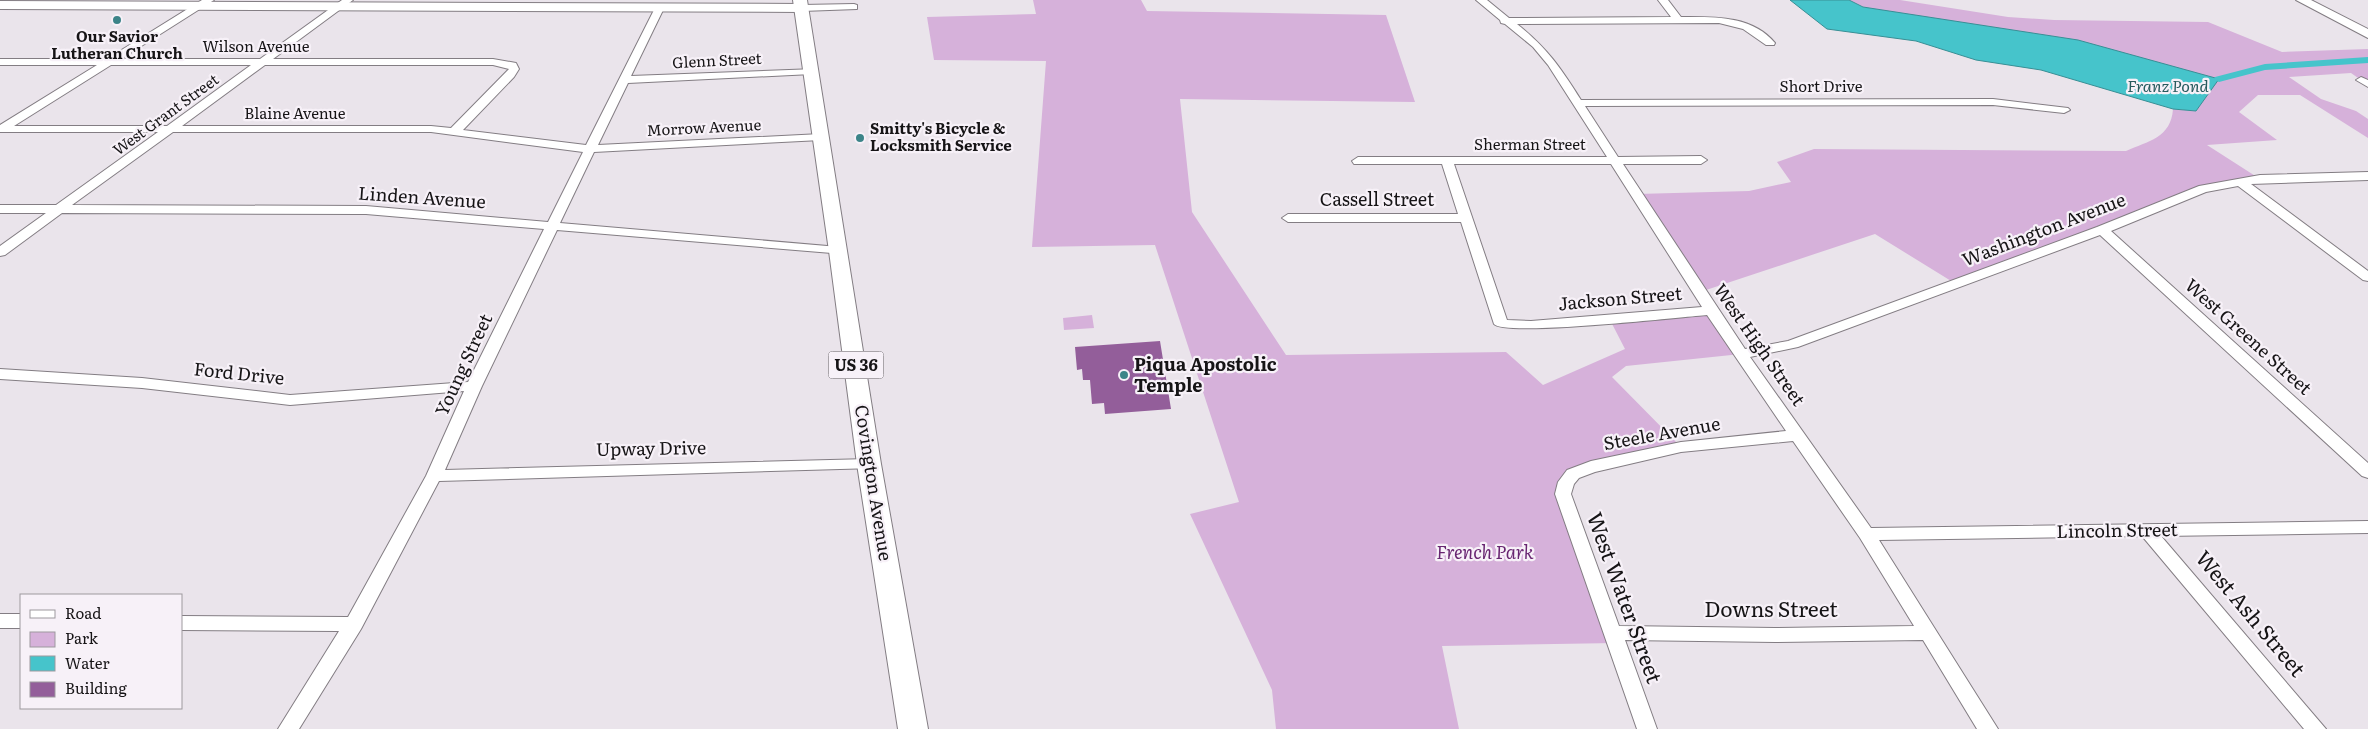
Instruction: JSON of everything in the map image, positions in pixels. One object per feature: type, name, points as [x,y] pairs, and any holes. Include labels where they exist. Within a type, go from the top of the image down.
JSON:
[{"type":"main road","name":"Covington Avenue","points":[[801,4],[869,464],[913,729]]},
{"type":"street","name":"West High Street","points":[[1481,0],[1537,45],[1552,63],[1740,354],[1866,534],[1988,729]]},
{"type":"street","points":[[1663,0],[1678,20]]},
{"type":"street","points":[[2302,0],[2368,34]]},
{"type":"street","points":[[0,5],[80,3],[476,3],[602,4],[659,8],[801,4],[854,7]]},
{"type":"street","points":[[0,129],[204,3]]},
{"type":"street","name":"West Grant Street","points":[[0,252],[343,4]]},
{"type":"street","name":"Young Street","points":[[288,729],[354,624],[434,476],[474,386],[659,8]]},
{"type":"street","points":[[1504,20],[1719,20],[1741,24],[1758,31],[1770,42]]},
{"type":"street","name":"Wilson Avenue","points":[[0,62],[493,62],[512,65],[514,69],[510,74],[455,131]]},
{"type":"street","name":"Glenn Street","points":[[623,80],[812,71]]},
{"type":"street","name":"Short Drive","points":[[1578,103],[1993,102],[2064,110]]},
{"type":"street","name":"Blaine Avenue","points":[[0,129],[431,128],[590,149]]},
{"type":"street","name":"Morrow Avenue","points":[[590,149],[821,137]]},
{"type":"street","points":[[1447,160],[1467,218]]},
{"type":"street","name":"Sherman Street","points":[[1358,161],[1616,162],[1701,160]]},
{"type":"street","name":"Washington Avenue","points":[[1740,354],[1793,344],[2102,230],[2203,189],[2240,182],[2283,178],[2368,176]]},
{"type":"street","points":[[2240,182],[2368,277]]},
{"type":"street","name":"Linden Avenue","points":[[0,209],[366,210],[839,251]]},
{"type":"street","name":"Cassell Street","points":[[1288,218],[1467,218]]},
{"type":"street","name":"Jackson Street","points":[[1467,218],[1502,324],[1531,324],[1712,310]]},
{"type":"street","name":"West Greene Street","points":[[2102,230],[2368,472]]},
{"type":"street","name":"Ford Drive","points":[[0,374],[142,384],[290,400],[474,386]]},
{"type":"street","name":"Steele Avenue","points":[[1566,482],[1573,474],[1591,467],[1681,447],[1799,436]]},
{"type":"street","name":"Upway Drive","points":[[434,476],[869,464]]},
{"type":"street","name":"West Water Street","points":[[1566,482],[1564,494],[1567,506],[1647,729]]},
{"type":"street","name":"Lincoln Street","points":[[1866,534],[2368,527]]},
{"type":"street","name":"West Ash Street","points":[[2147,530],[2316,729]]},
{"type":"street","points":[[0,621],[20,621]]},
{"type":"street","points":[[182,622],[354,624]]},
{"type":"street","name":"Downs Street","points":[[1613,633],[1775,635],[1929,633]]},
{"type":"green space","name":"French Park","points":[[1033,0],[1141,0],[1147,11],[1386,15],[1415,102],[1180,99],[1192,212],[1286,355],[1506,352],[1543,385],[1625,349],[1609,318],[1712,310],[1741,354],[1626,366],[1612,377],[1681,447],[1591,467],[1566,482],[1616,643],[1442,646],[1459,729],[1276,729],[1272,690],[1190,514],[1239,502],[1155,245],[1032,247],[1046,61],[934,60],[927,17],[1036,14]]},
{"type":"green space","points":[[1849,0],[1900,0],[2008,17],[2054,20],[2208,22],[2282,52],[2368,49],[2368,80],[2361,80],[2351,73],[2289,77],[2321,99],[2356,111],[2368,119],[2368,138],[2300,95],[2258,95],[2239,112],[2277,140],[2207,145],[2260,179],[2203,189],[1956,284],[1875,234],[1700,292],[1637,194],[1749,191],[1791,182],[1777,162],[1814,149],[2126,151],[2150,141],[2163,132],[2168,126],[2173,109],[2196,111],[1863,7]]},
{"type":"green space","points":[[1092,315],[1094,328],[1064,330],[1063,318]]},
{"type":"water","name":"Franz Pond","points":[[1790,0],[1849,0],[1863,7],[2078,40],[2219,79],[2196,111],[2173,109],[2041,70],[1976,60],[1916,41],[1827,29]]},
{"type":"building","name":"Piqua Apostolic Temple","points":[[1160,341],[1171,409],[1105,414],[1104,403],[1092,404],[1090,380],[1083,380],[1082,369],[1077,370],[1075,347]]},
{"type":"waterway","points":[[2219,79],[2265,67],[2368,60]]},
{"type":"place","name":"Our Savior Lutheran Church","points":[[117,20]]},
{"type":"place","name":"Smitty's Bicycle & Locksmith Service","points":[[860,138]]},
{"type":"place","name":"Piqua Apostolic Temple","points":[[1124,375]]}]
